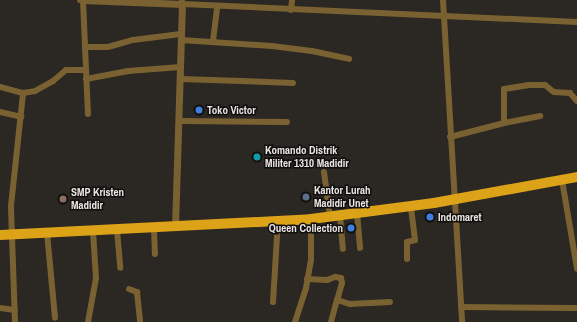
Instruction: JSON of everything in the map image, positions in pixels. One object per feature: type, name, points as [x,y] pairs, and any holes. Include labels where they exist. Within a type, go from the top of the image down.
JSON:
[{"type":"highway","points":[[0,235],[175,228],[311,219],[454,199],[577,177]]},
{"type":"street","points":[[80,0],[182,2],[217,6],[291,10],[577,22]]},
{"type":"street","points":[[83,0],[88,114]]},
{"type":"street","points":[[291,10],[292,0]]},
{"type":"street","points":[[443,0],[462,322]]},
{"type":"street","points":[[175,228],[180,121],[182,2]]},
{"type":"street","points":[[213,41],[217,6]]},
{"type":"street","points":[[85,47],[108,47],[133,40],[181,37],[312,51],[348,59]]},
{"type":"street","points":[[86,79],[128,71],[181,67]]},
{"type":"street","points":[[0,87],[24,93],[35,91],[53,81],[66,70],[85,70]]},
{"type":"street","points":[[181,78],[293,83]]},
{"type":"street","points":[[504,123],[504,89],[528,85],[545,85],[554,92],[570,92],[577,101]]},
{"type":"street","points":[[15,322],[12,186],[24,93]]},
{"type":"street","points":[[0,112],[21,117]]},
{"type":"street","points":[[450,137],[504,123],[540,116]]},
{"type":"street","points":[[180,121],[288,122]]},
{"type":"street","points":[[324,172],[343,249]]},
{"type":"street","points":[[562,180],[577,269]]},
{"type":"street","points":[[407,259],[407,242],[415,240],[411,205]]},
{"type":"street","points":[[357,213],[360,248]]},
{"type":"street","points":[[295,322],[307,280],[310,260],[311,219]]},
{"type":"street","points":[[273,302],[278,221]]},
{"type":"street","points":[[154,228],[155,254]]},
{"type":"street","points":[[117,230],[120,268]]},
{"type":"street","points":[[88,322],[96,278],[93,231]]},
{"type":"street","points":[[46,233],[55,318]]},
{"type":"street","points":[[307,280],[326,280],[335,277],[341,278],[342,283],[331,322]]},
{"type":"street","points":[[129,289],[137,292],[140,322]]},
{"type":"street","points":[[337,300],[350,304],[390,302]]},
{"type":"street","points":[[461,307],[577,308]]},
{"type":"street","points":[[0,308],[15,310]]},
{"type":"place","name":"Toko Victor","points":[[199,110]]},
{"type":"place","name":"Komando Distrik Militer 1310 Madidir","points":[[257,157]]},
{"type":"place","name":"Kantor Lurah Madidir Unet","points":[[306,197]]},
{"type":"place","name":"SMP Kristen Madidir","points":[[63,199]]},
{"type":"place","name":"Indomaret","points":[[430,217]]},
{"type":"place","name":"Queen Collection","points":[[351,228]]}]
